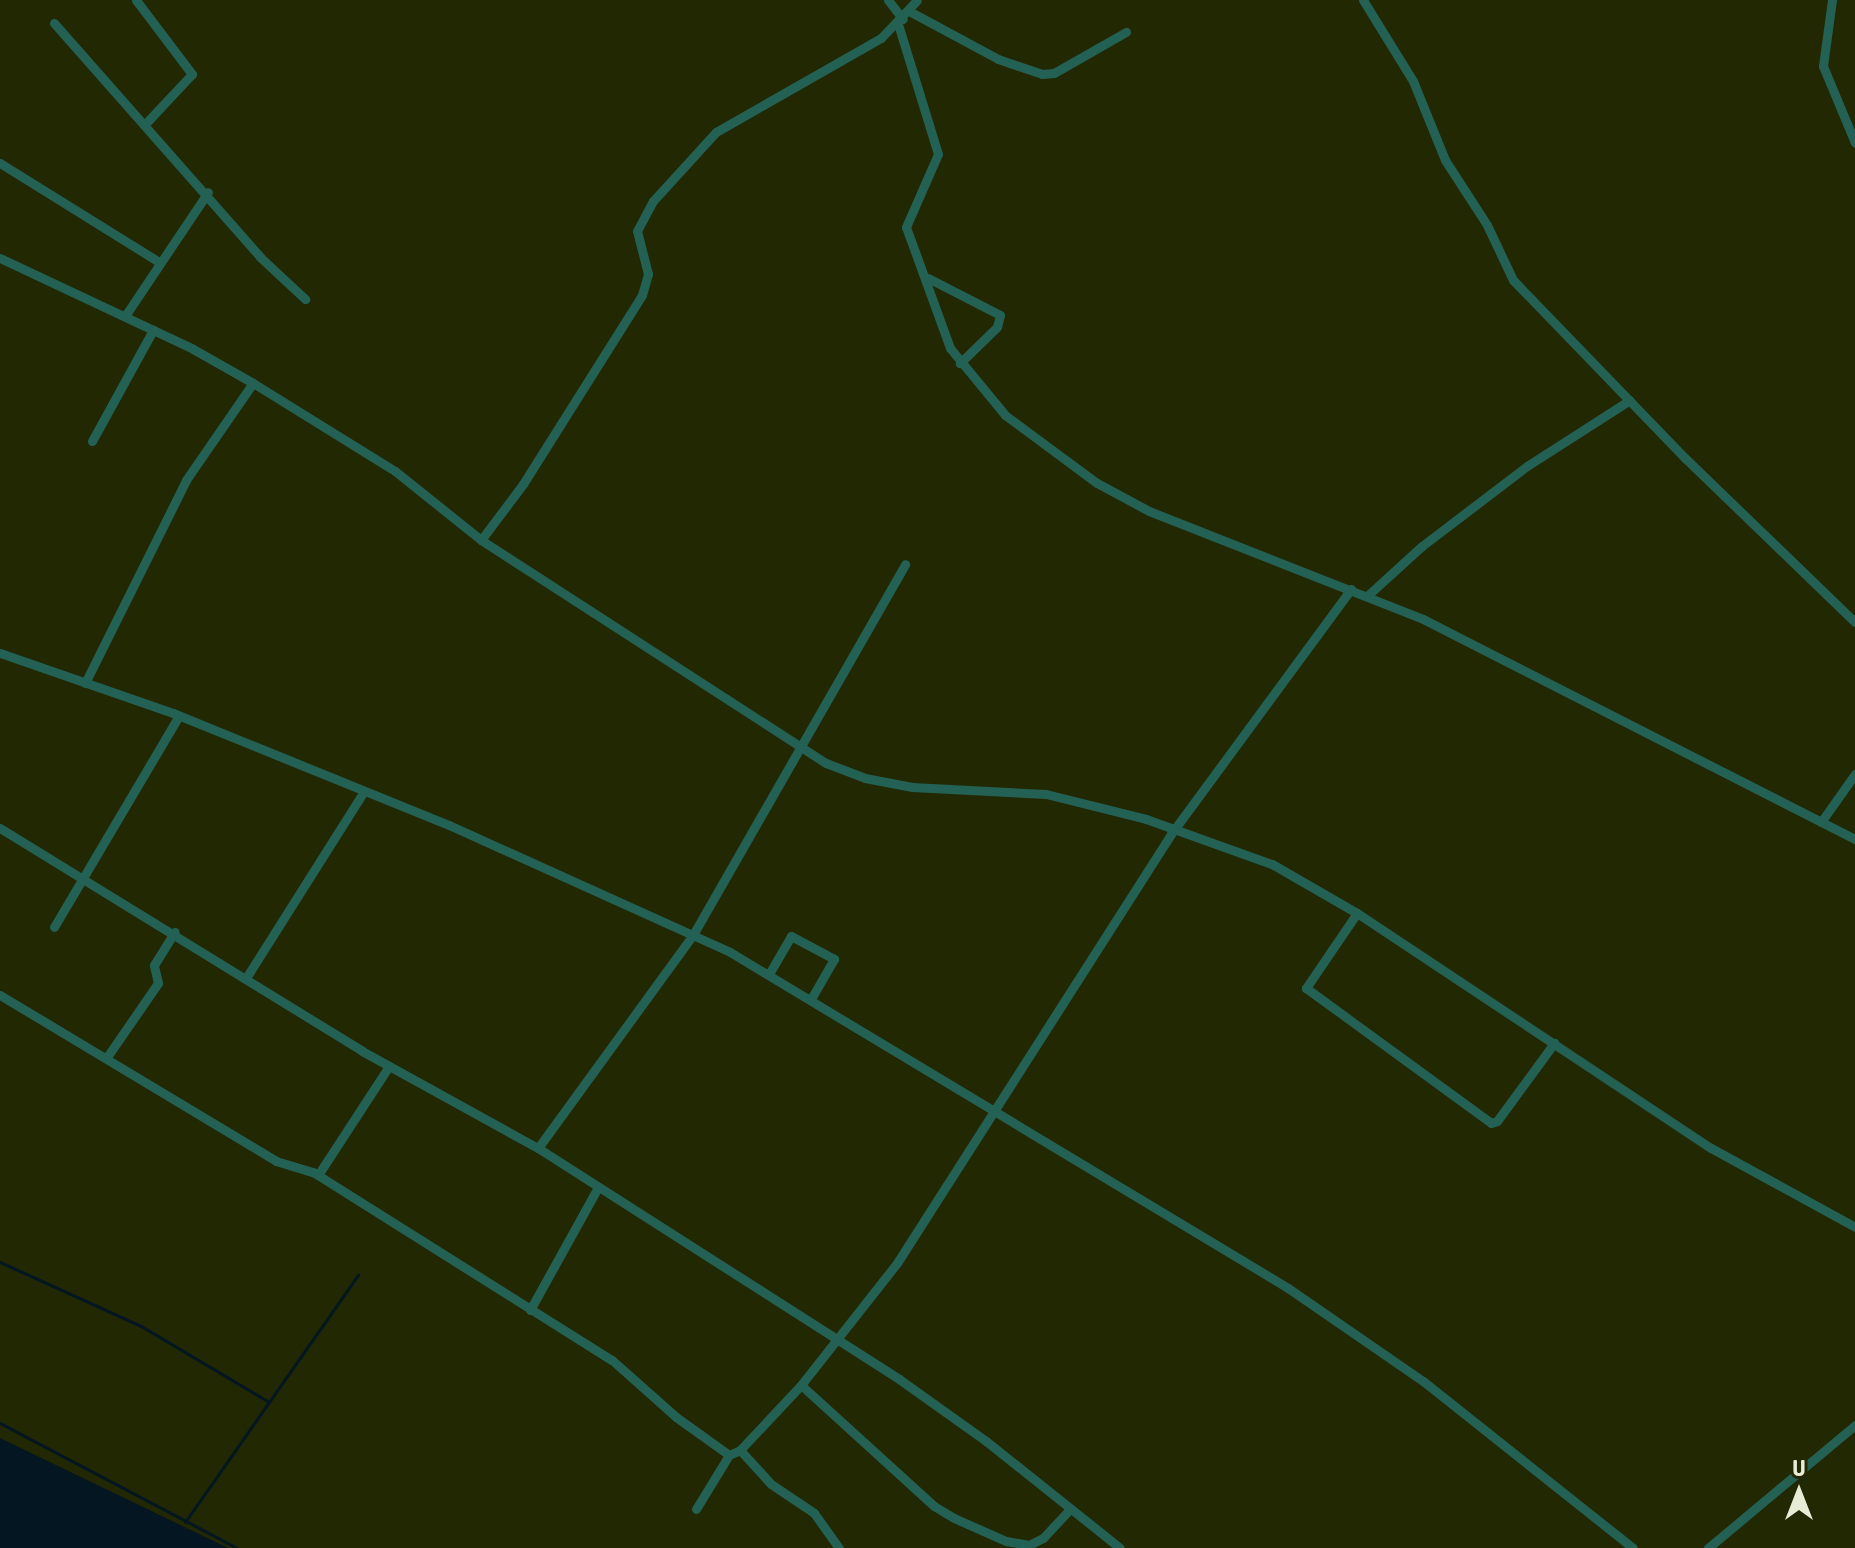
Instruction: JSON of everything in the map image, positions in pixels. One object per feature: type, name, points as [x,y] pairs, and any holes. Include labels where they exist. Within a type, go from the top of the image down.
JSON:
[{"type":"street","points":[[136,0],[192,74],[145,124]]},
{"type":"street","points":[[888,0],[904,18],[1042,74],[1054,73],[1126,32]]},
{"type":"street","points":[[481,540],[642,295],[648,274],[638,224],[703,143],[716,132],[904,18],[917,0]]},
{"type":"street","points":[[1363,0],[1413,81],[1439,148],[1487,225],[1509,274],[1630,400],[1855,622]]},
{"type":"street","points":[[1832,0],[1823,66],[1855,143]]},
{"type":"street","points":[[904,18],[938,154],[906,220],[928,278],[945,338],[960,363],[1005,415],[1118,495],[1367,596],[1619,716],[1855,839]]},
{"type":"street","points":[[54,23],[208,192],[260,257],[305,299]]},
{"type":"street","points":[[0,163],[159,262]]},
{"type":"street","points":[[125,316],[208,192]]},
{"type":"street","points":[[0,258],[125,316],[253,383],[395,471],[481,540],[796,747],[885,783],[1046,794],[1174,829],[1253,855],[1357,913],[1711,1148],[1855,1227]]},
{"type":"street","points":[[928,278],[1000,315],[997,327],[960,363]]},
{"type":"street","points":[[92,441],[153,330]]},
{"type":"street","points":[[85,683],[186,480],[253,383]]},
{"type":"street","points":[[1367,596],[1422,546],[1527,466],[1630,400]]},
{"type":"street","points":[[538,1148],[694,933],[796,747],[905,564]]},
{"type":"street","points":[[696,1509],[729,1455],[740,1450],[801,1385],[839,1341],[897,1263],[1174,829],[1351,589]]},
{"type":"street","points":[[0,653],[179,716],[364,791],[694,933],[769,974],[1244,1260],[1375,1347],[1633,1548]]},
{"type":"street","points":[[54,927],[70,907],[81,879],[179,716]]},
{"type":"street","points":[[1821,822],[1855,774]]},
{"type":"street","points":[[246,978],[364,791]]},
{"type":"street","points":[[0,828],[81,879],[175,932],[389,1066],[538,1148],[597,1189],[839,1341],[944,1409],[1120,1548]]},
{"type":"street","points":[[1357,913],[1306,988],[1490,1122],[1497,1121],[1554,1043]]},
{"type":"street","points":[[107,1057],[158,983],[154,965],[175,932]]},
{"type":"street","points":[[769,974],[791,936],[834,959],[811,999]]},
{"type":"street","points":[[0,995],[276,1161],[318,1175],[622,1368],[665,1409],[729,1455]]},
{"type":"street","points":[[318,1175],[389,1066]]},
{"type":"street","points":[[530,1310],[597,1189]]},
{"type":"street","points":[[801,1385],[869,1449],[954,1518],[1006,1541],[1029,1545],[1043,1538],[1070,1509]]},
{"type":"street","points":[[1708,1548],[1855,1425]]},
{"type":"street","points":[[740,1450],[771,1484],[814,1513],[839,1548]]},
{"type":"water","points":[[0,1438],[228,1548],[0,1548]]},
{"type":"waterway","points":[[0,1262],[141,1326],[269,1402]]},
{"type":"waterway","points":[[185,1522],[358,1275]]},
{"type":"waterway","points":[[0,1423],[237,1548]]}]
